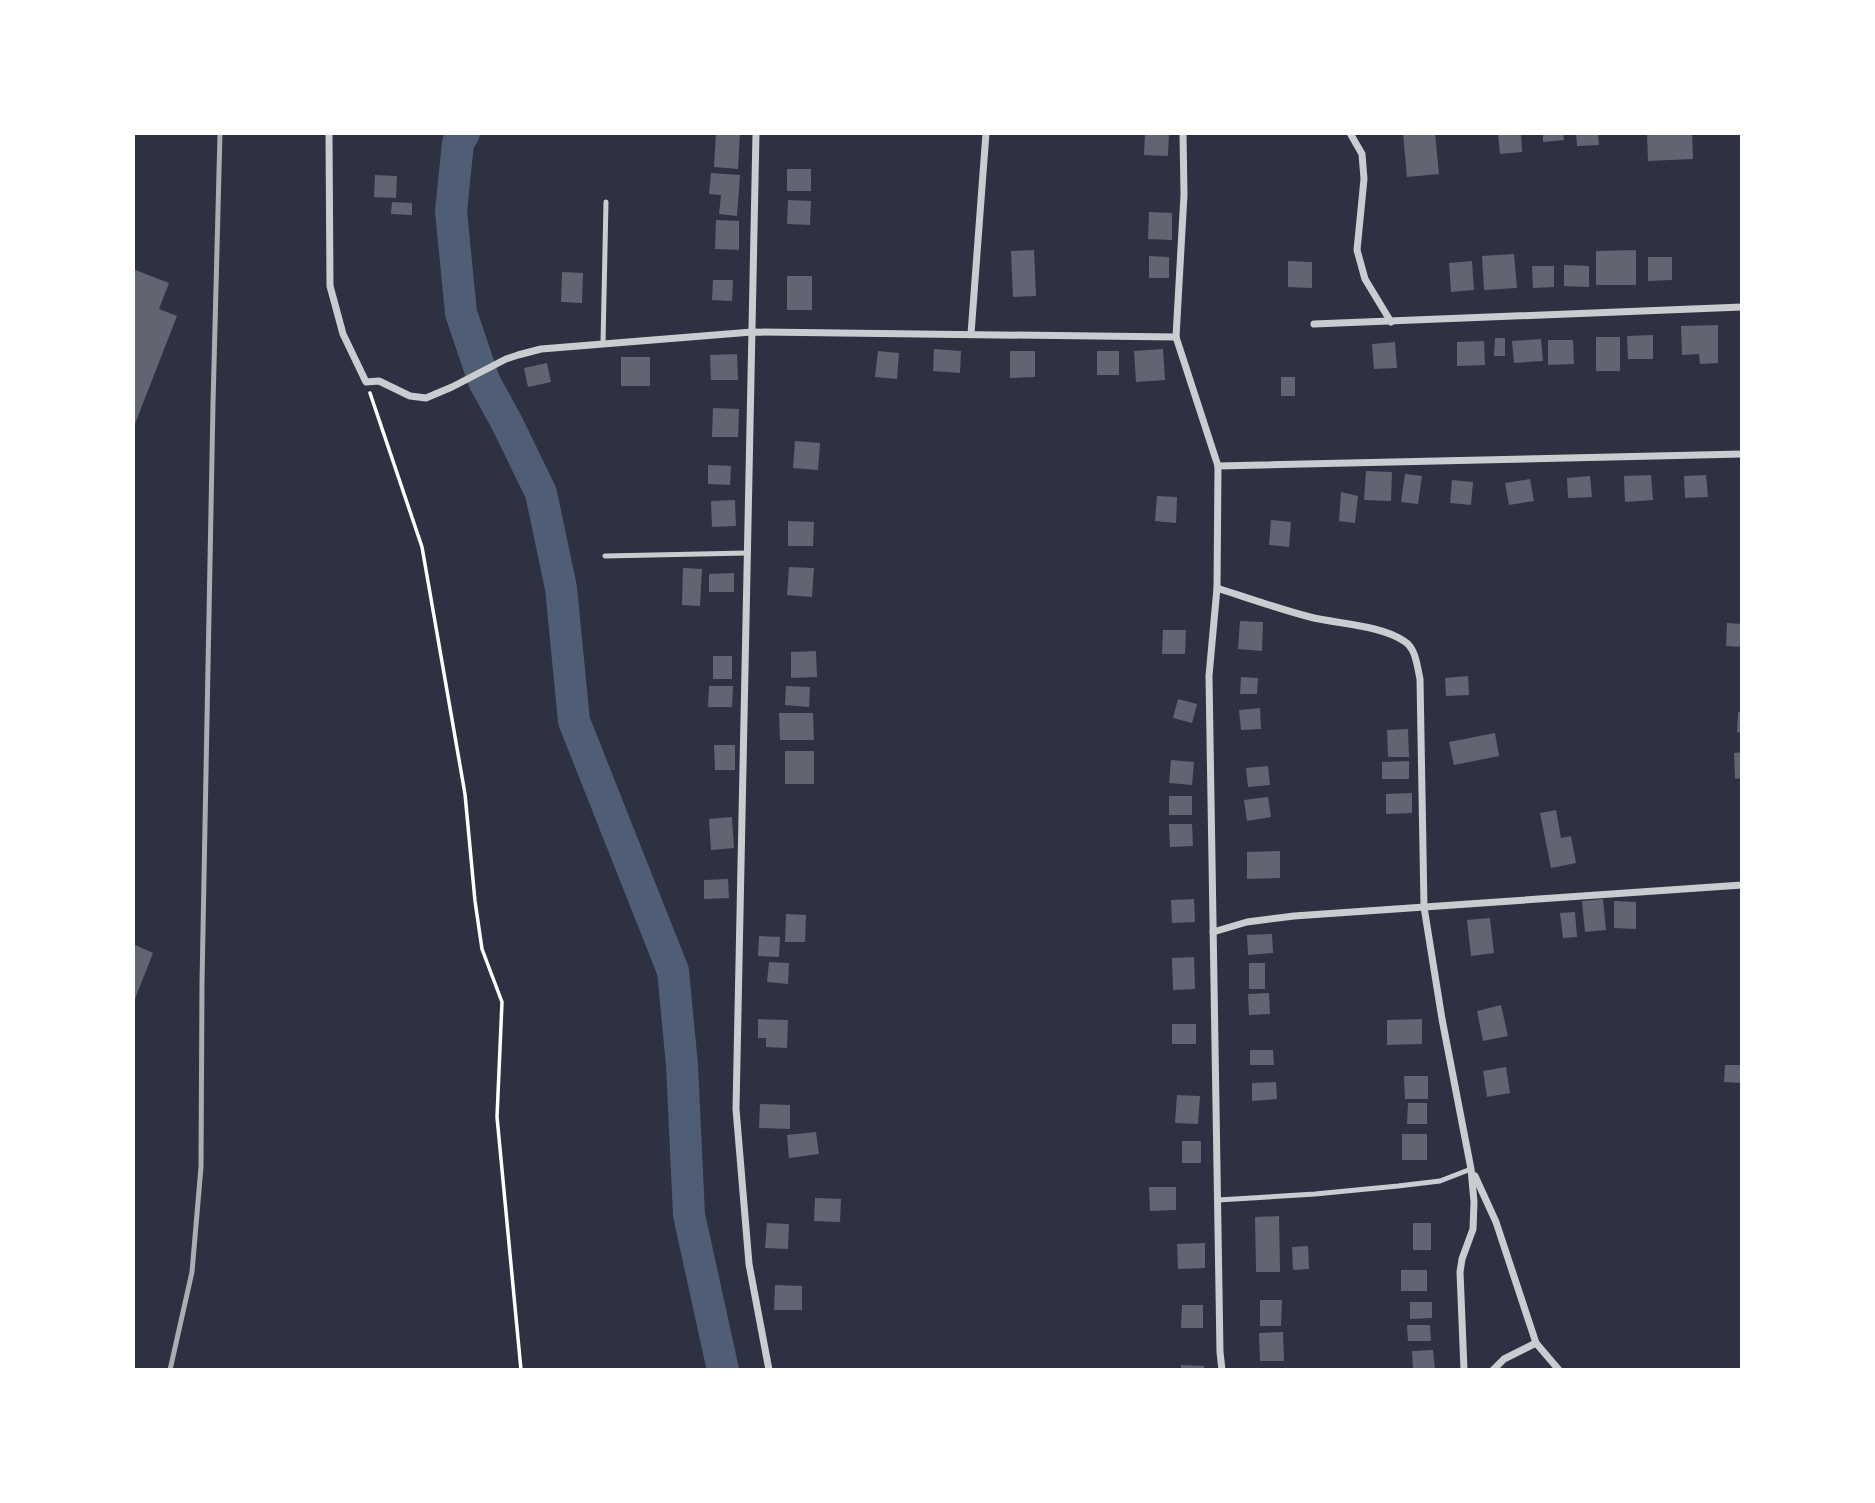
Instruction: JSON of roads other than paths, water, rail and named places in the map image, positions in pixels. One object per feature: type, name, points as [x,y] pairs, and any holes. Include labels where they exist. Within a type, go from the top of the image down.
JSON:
[{"type":"street","points":[[329,133],[330,286],[343,334],[366,382],[379,381],[410,396],[426,398],[492,366],[541,349],[752,332],[1176,337]]},
{"type":"street","points":[[756,133],[736,1110],[749,1264],[769,1370]]},
{"type":"street","points":[[971,334],[986,133]]},
{"type":"street","points":[[1183,133],[1184,195],[1176,337],[1218,466],[1217,588],[1209,676],[1222,1370]]},
{"type":"street","points":[[1350,133],[1362,154],[1364,179],[1357,250],[1365,279],[1391,322]]},
{"type":"street","points":[[1314,324],[1742,307]]},
{"type":"street","points":[[1218,466],[1742,454]]},
{"type":"street","points":[[1217,588],[1311,618],[1355,625],[1392,635],[1407,642],[1415,656],[1420,679],[1424,907],[1471,1169],[1474,1202],[1473,1229],[1460,1272],[1464,1370]]},
{"type":"street","points":[[1213,932],[1247,922],[1742,885]]},
{"type":"street","points":[[1471,1169],[1496,1222],[1536,1343],[1559,1370]]},
{"type":"street","points":[[1493,1370],[1504,1359],[1536,1343]]},
{"type":"lane","points":[[603,344],[606,202]]},
{"type":"lane","points":[[605,556],[747,553]]},
{"type":"lane","points":[[1217,1200],[1409,1185],[1440,1181],[1471,1169]]},
{"type":"waterway","points":[[464,133],[458,143],[451,211],[461,313],[484,381],[541,493],[561,588],[574,721],[673,971],[682,1065],[689,1215],[723,1370]]},
{"type":"railway","points":[[170,1370],[192,1272],[201,1167],[202,983],[220,133]]}]
